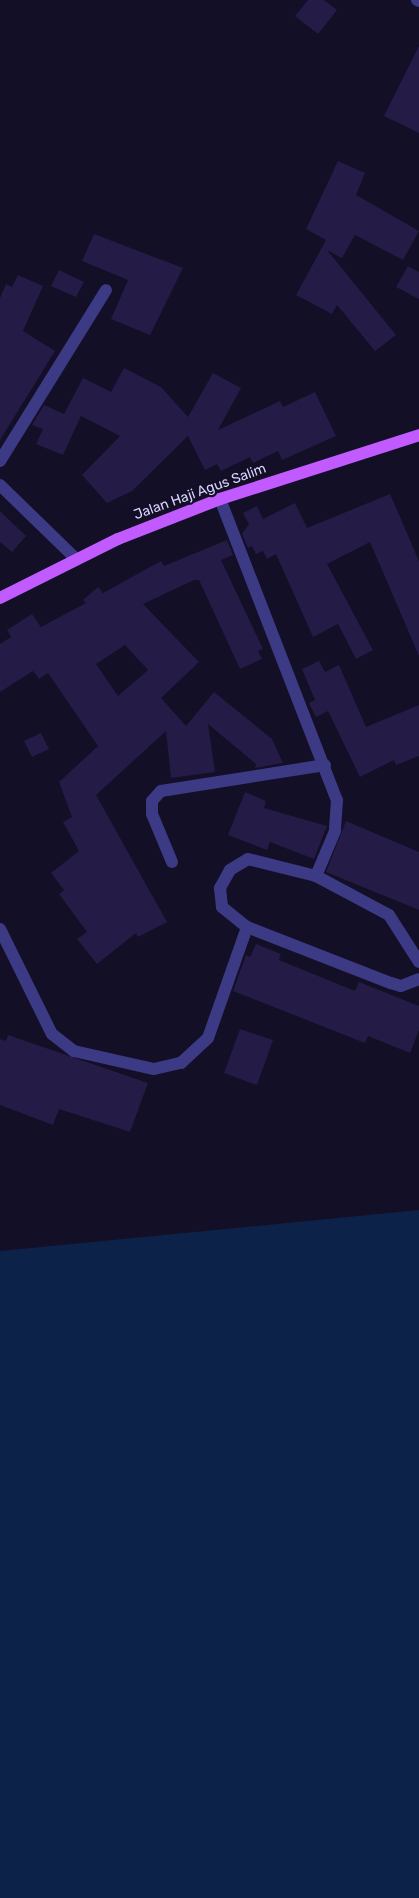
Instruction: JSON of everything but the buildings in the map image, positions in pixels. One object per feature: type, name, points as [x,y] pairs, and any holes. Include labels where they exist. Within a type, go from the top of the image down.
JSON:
[{"type":"main road","name":"Jalan Haji Agus Salim","points":[[0,598],[74,557],[220,499],[419,435]]},
{"type":"street","points":[[0,461],[106,290]]},
{"type":"street","points":[[0,486],[74,557]]},
{"type":"street","points":[[220,499],[325,764],[338,814],[316,876]]},
{"type":"street","points":[[172,862],[152,814],[152,801],[162,791],[325,764]]},
{"type":"street","points":[[419,962],[389,915],[316,876],[255,858],[237,864],[223,879],[219,896],[228,914],[247,927],[391,984],[406,985],[419,979]]},
{"type":"street","points":[[0,929],[42,1022],[56,1039],[74,1051],[154,1069],[181,1063],[208,1038],[247,927]]},
{"type":"water","points":[[419,1210],[419,1898],[0,1898],[0,1251]]}]
